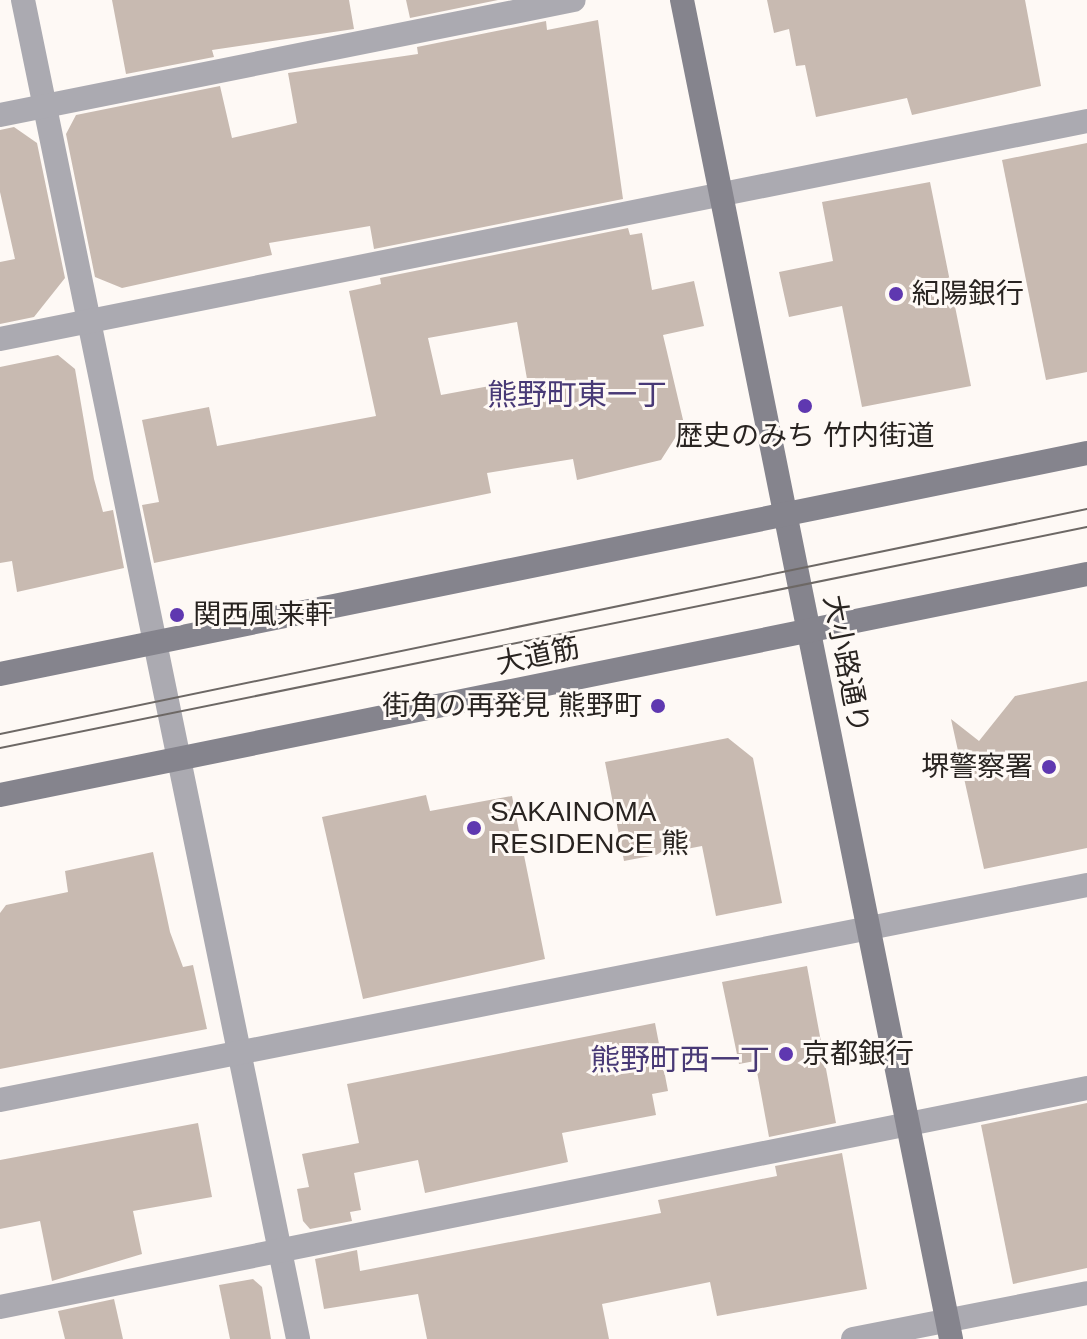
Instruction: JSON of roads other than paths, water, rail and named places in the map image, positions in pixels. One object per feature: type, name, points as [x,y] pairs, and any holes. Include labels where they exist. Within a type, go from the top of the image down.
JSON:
[{"type":"street","points":[[23,0],[298,1339]]},
{"type":"street","points":[[0,115],[574,0]]},
{"type":"street","name":"大小路通り","points":[[682,0],[949,1330]]},
{"type":"street","points":[[0,339],[1087,121]]},
{"type":"street","points":[[0,674],[1087,453]]},
{"type":"street","name":"大道筋","points":[[0,795],[1087,574]]},
{"type":"street","points":[[0,1100],[1087,885]]},
{"type":"street","points":[[0,1307],[1087,1088]]},
{"type":"street","points":[[853,1339],[949,1330],[1087,1293]]},
{"type":"tram line","points":[[0,734],[1087,509]]},
{"type":"tram line","points":[[0,748],[1087,527]]},
{"type":"place","name":"紀陽銀行","points":[[896,294]]},
{"type":"place","name":"歴史のみち 竹内街道","points":[[805,406]]},
{"type":"place","name":"関西風来軒","points":[[177,615]]},
{"type":"place","name":"街角の再発見 熊野町","points":[[658,706]]},
{"type":"place","name":"堺警察署","points":[[1049,767]]},
{"type":"place","name":"SAKAINOMA RESIDENCE 熊","points":[[474,828]]},
{"type":"place","name":"京都銀行","points":[[786,1054]]},
{"type":"district","name":"熊野町東一丁","points":[[577,395]]},
{"type":"district","name":"熊野町西一丁","points":[[680,1060]]}]
